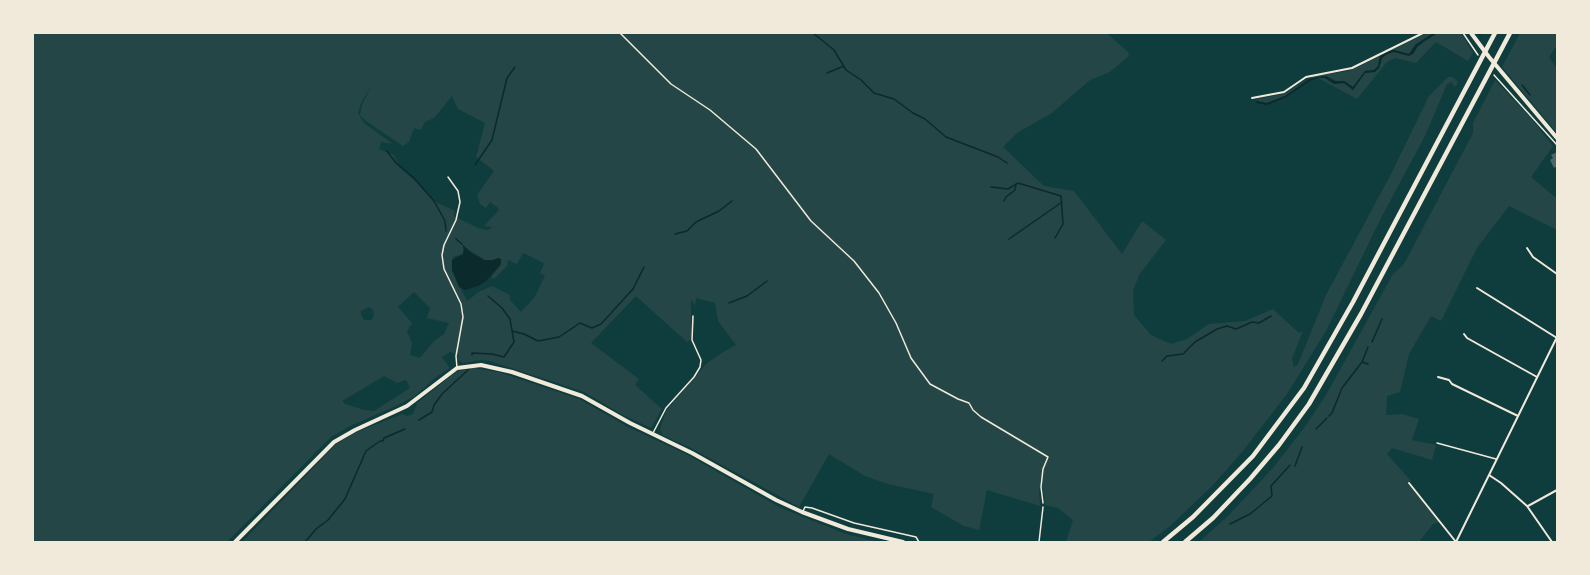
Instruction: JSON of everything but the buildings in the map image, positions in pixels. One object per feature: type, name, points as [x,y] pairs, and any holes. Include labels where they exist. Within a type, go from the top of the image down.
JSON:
[{"type":"highway","points":[[1163,542],[1193,517],[1253,456],[1304,388],[1353,302],[1495,33]]},
{"type":"highway","points":[[1185,542],[1213,518],[1250,479],[1280,445],[1309,404],[1346,342],[1510,33]]},
{"type":"main road","points":[[1471,33],[1557,138]]},
{"type":"main road","points":[[235,542],[326,447],[355,430],[407,406],[457,368],[474,365],[489,365],[582,396],[652,435],[692,453],[802,512],[857,532],[903,542]]},
{"type":"street","points":[[1252,98],[1284,92],[1306,77],[1352,68],[1423,33]]},
{"type":"street","points":[[1527,248],[1533,257],[1557,274]]},
{"type":"street","points":[[1409,483],[1456,542],[1557,338],[1477,288]]},
{"type":"street","points":[[1464,334],[1467,338],[1537,377]]},
{"type":"street","points":[[1438,377],[1450,379],[1452,384],[1518,416]]},
{"type":"street","points":[[1489,475],[1527,506],[1552,542]]},
{"type":"street","points":[[1527,506],[1557,490]]},
{"type":"lane","points":[[448,177],[458,191],[460,202],[456,220],[444,245],[442,255],[444,269],[460,304],[463,317],[456,356],[457,368]]},
{"type":"lane","points":[[652,435],[666,408],[700,367],[701,360],[692,340],[693,316]]},
{"type":"lane","points":[[1437,442],[1497,459]]},
{"type":"lane","points":[[802,512],[805,507],[812,508],[854,523],[916,537],[919,542]]},
{"type":"lane","points":[[1039,542],[1043,507]]},
{"type":"path","points":[[621,33],[671,84],[718,116],[756,148],[811,221],[860,267],[879,293],[900,330],[918,370],[934,387],[969,403],[981,417],[1048,459],[1043,470],[1041,487],[1043,507]]},
{"type":"path","points":[[1463,33],[1479,57]]},
{"type":"path","points":[[1491,72],[1557,145]]},
{"type":"shaded area","points":[[33,33],[1107,33],[1128,52],[1129,56],[1110,72],[1090,80],[1052,113],[1017,133],[1003,147],[1044,186],[1074,191],[1122,254],[1142,221],[1166,240],[1139,275],[1133,291],[1134,315],[1151,335],[1171,344],[1187,339],[1209,324],[1245,321],[1273,309],[1299,333],[1303,331],[1292,358],[1294,367],[1298,364],[1326,295],[1391,174],[1429,96],[1448,77],[1453,77],[1458,82],[1455,87],[1451,82],[1447,84],[1425,136],[1381,218],[1326,331],[1287,394],[1243,451],[1212,486],[1170,526],[1149,542],[1066,542],[1073,520],[1058,508],[1045,505],[1043,488],[1039,488],[1040,506],[987,490],[979,530],[964,526],[931,507],[934,494],[888,484],[865,476],[829,454],[799,507],[691,448],[662,435],[660,429],[666,411],[706,364],[736,345],[718,321],[715,303],[696,298],[695,306],[691,299],[691,339],[687,342],[636,296],[591,343],[639,379],[635,385],[662,409],[651,428],[584,392],[490,361],[463,363],[457,359],[459,355],[450,352],[442,357],[450,368],[415,396],[331,437],[227,542],[33,542]],"holes":[[[373,83],[362,105],[360,115],[403,146],[409,142],[414,128],[421,130],[425,122],[434,118],[452,96],[458,109],[485,123],[476,157],[494,171],[477,195],[480,204],[486,208],[490,202],[498,208],[499,210],[484,226],[493,227],[487,230],[478,228],[454,216],[455,211],[434,201],[399,167],[394,155],[379,149],[381,142],[393,144],[364,123],[358,113],[361,103]],[[463,246],[485,260],[493,260],[501,265],[491,277],[494,279],[507,266],[508,260],[517,264],[523,253],[544,264],[540,273],[545,276],[534,298],[521,312],[510,300],[510,295],[492,286],[480,291],[467,301],[452,270],[453,257],[463,254]],[[414,292],[430,308],[427,318],[449,323],[444,334],[434,341],[420,358],[410,355],[412,343],[407,331],[412,323],[398,307]],[[369,307],[373,310],[374,316],[371,320],[364,320],[361,311]],[[384,376],[397,383],[406,380],[410,388],[374,411],[345,404],[342,401]]]},
{"type":"shaded area","points":[[1427,33],[1433,33],[1416,45],[1412,53],[1394,50],[1380,56],[1378,66],[1374,70],[1365,71],[1353,87],[1344,81],[1335,81],[1326,76],[1309,79],[1285,96],[1267,103],[1262,104],[1256,99],[1284,94],[1306,80],[1315,76],[1349,71]]},
{"type":"shaded area","points":[[1433,33],[1443,33],[1425,40],[1409,56],[1394,52],[1387,54],[1382,58],[1379,68],[1375,72],[1365,73],[1353,90],[1344,83],[1334,84],[1325,78],[1318,78],[1285,98],[1267,105],[1256,103],[1257,101],[1267,103],[1285,96],[1309,79],[1318,77],[1326,76],[1335,81],[1344,81],[1353,87],[1365,71],[1374,70],[1378,66],[1380,56],[1394,50],[1409,54],[1415,45]]},
{"type":"shaded area","points":[[1461,33],[1473,53],[1468,61],[1436,42],[1416,63],[1395,58],[1387,62],[1357,99],[1318,78],[1325,78],[1334,84],[1344,83],[1353,90],[1365,73],[1375,72],[1379,68],[1382,58],[1387,54],[1394,52],[1413,54],[1417,47],[1436,34]]},
{"type":"shaded area","points":[[1520,33],[1557,33],[1557,45],[1549,57],[1557,69],[1557,133],[1502,67]]},
{"type":"shaded area","points":[[1495,80],[1531,118],[1553,146],[1531,177],[1555,197],[1557,196],[1557,230],[1509,206],[1477,248],[1441,321],[1431,316],[1409,354],[1400,392],[1387,396],[1386,415],[1402,414],[1419,419],[1412,440],[1436,445],[1432,460],[1392,448],[1387,454],[1411,481],[1407,483],[1439,522],[1433,524],[1419,542],[1199,542],[1229,515],[1272,469],[1326,395],[1393,274],[1404,264],[1473,133],[1473,123]]},
{"type":"shaded area","points":[[462,244],[484,260],[501,259],[501,264],[486,281],[465,290],[459,287],[452,270],[452,260],[463,254]]},
{"type":"shaded area","points":[[473,368],[498,372],[579,399],[630,428],[686,454],[781,508],[846,534],[878,542],[242,542],[336,444],[357,432],[402,414],[407,416],[413,414],[417,403],[452,375]]},
{"type":"waterway","points":[[813,33],[834,50],[846,70],[874,93],[894,99],[925,119],[946,137],[998,157],[1007,163]]},
{"type":"waterway","points":[[827,73],[844,66]]},
{"type":"waterway","points":[[475,165],[492,140],[507,78],[515,67]]},
{"type":"waterway","points":[[1522,85],[1530,95]]},
{"type":"waterway","points":[[387,151],[434,201],[445,221],[446,231]]},
{"type":"waterway","points":[[991,187],[1008,189],[1018,183],[1061,196],[1063,224],[1055,238]]},
{"type":"waterway","points":[[1004,201],[1015,190],[1016,184]]},
{"type":"waterway","points":[[675,234],[687,231],[696,222],[719,211],[732,201]]},
{"type":"waterway","points":[[1009,239],[1062,202]]},
{"type":"waterway","points":[[456,239],[462,244]]},
{"type":"waterway","points":[[512,331],[538,341],[559,337],[580,323],[592,328],[601,324],[633,289],[644,267]]},
{"type":"waterway","points":[[729,303],[747,296],[767,281]]},
{"type":"waterway","points":[[472,355],[472,353],[492,354],[504,357],[514,342],[510,319],[502,308],[488,296]]},
{"type":"waterway","points":[[1162,361],[1167,356],[1183,354],[1195,342],[1217,329],[1227,326],[1236,329],[1252,322],[1259,323],[1271,316]]},
{"type":"waterway","points":[[1372,342],[1382,319]]},
{"type":"waterway","points":[[1329,416],[1342,388],[1362,362],[1368,347]]},
{"type":"waterway","points":[[1362,362],[1368,364]]},
{"type":"waterway","points":[[419,420],[432,412],[442,394],[469,369]]},
{"type":"waterway","points":[[1316,429],[1327,418]]},
{"type":"waterway","points":[[305,542],[328,520],[345,499],[366,451],[383,441],[384,438],[405,429]]},
{"type":"waterway","points":[[1295,466],[1302,447]]},
{"type":"waterway","points":[[1230,524],[1250,514],[1272,496],[1271,486],[1290,465]]}]
